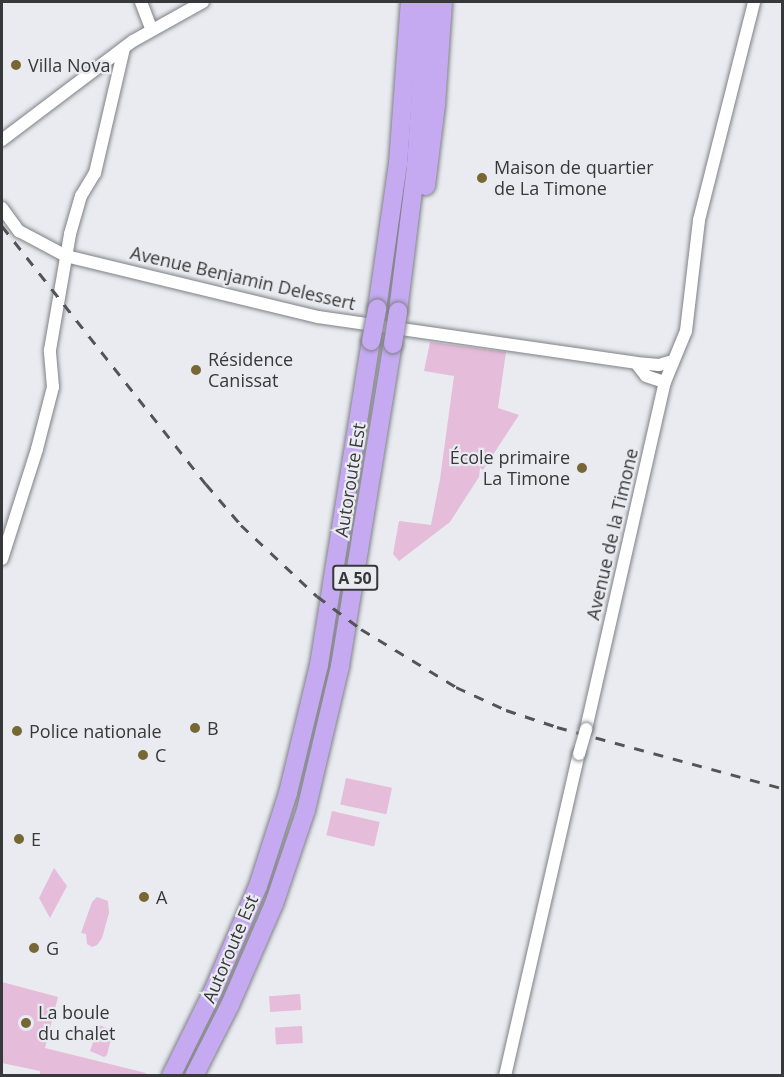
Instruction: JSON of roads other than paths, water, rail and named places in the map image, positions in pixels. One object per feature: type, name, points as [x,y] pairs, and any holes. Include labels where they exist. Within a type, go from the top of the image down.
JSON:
[{"type":"highway","points":[[402,2],[403,68]]},
{"type":"highway","name":"Autoroute Est","points":[[194,1076],[230,1005],[274,904],[306,810],[340,666],[393,344],[417,166],[411,103],[403,68],[410,2]]},
{"type":"highway","name":"Autoroute Est","points":[[171,1076],[213,991],[258,886],[288,793],[321,655],[398,164],[429,2]]},
{"type":"highway","points":[[406,254],[425,198],[436,105],[444,2]]},
{"type":"street","points":[[141,2],[152,30]]},
{"type":"street","points":[[2,140],[124,48],[202,2]]},
{"type":"street","name":"Avenue de la Timone","points":[[505,1076],[665,382],[686,331],[699,220],[754,2]]},
{"type":"street","points":[[2,559],[37,449],[52,387],[50,350],[66,256],[81,196],[95,173],[124,48]]},
{"type":"street","name":"Avenue Benjamin Delessert","points":[[2,208],[19,231],[66,256],[318,317],[636,363],[659,365],[672,361]]},
{"type":"street","points":[[636,363],[646,376],[665,382]]},
{"type":"railway","points":[[2,226],[241,525],[317,596],[361,629],[456,687],[506,710],[557,727],[782,788]]},
{"type":"place","name":"Villa Nova","points":[[16,65]]},
{"type":"place","name":"Maison de quartier de La Timone","points":[[482,178]]},
{"type":"place","name":"Résidence Canissat","points":[[196,370]]},
{"type":"place","name":"École primaire La Timone","points":[[582,468]]},
{"type":"place","name":"B","points":[[195,728]]},
{"type":"place","name":"Police nationale","points":[[17,731]]},
{"type":"place","name":"C","points":[[143,755]]},
{"type":"place","name":"E","points":[[19,839]]},
{"type":"place","name":"A","points":[[144,897]]},
{"type":"place","name":"G","points":[[34,948]]},
{"type":"place","name":"La boule du chalet","points":[[26,1023]]}]
